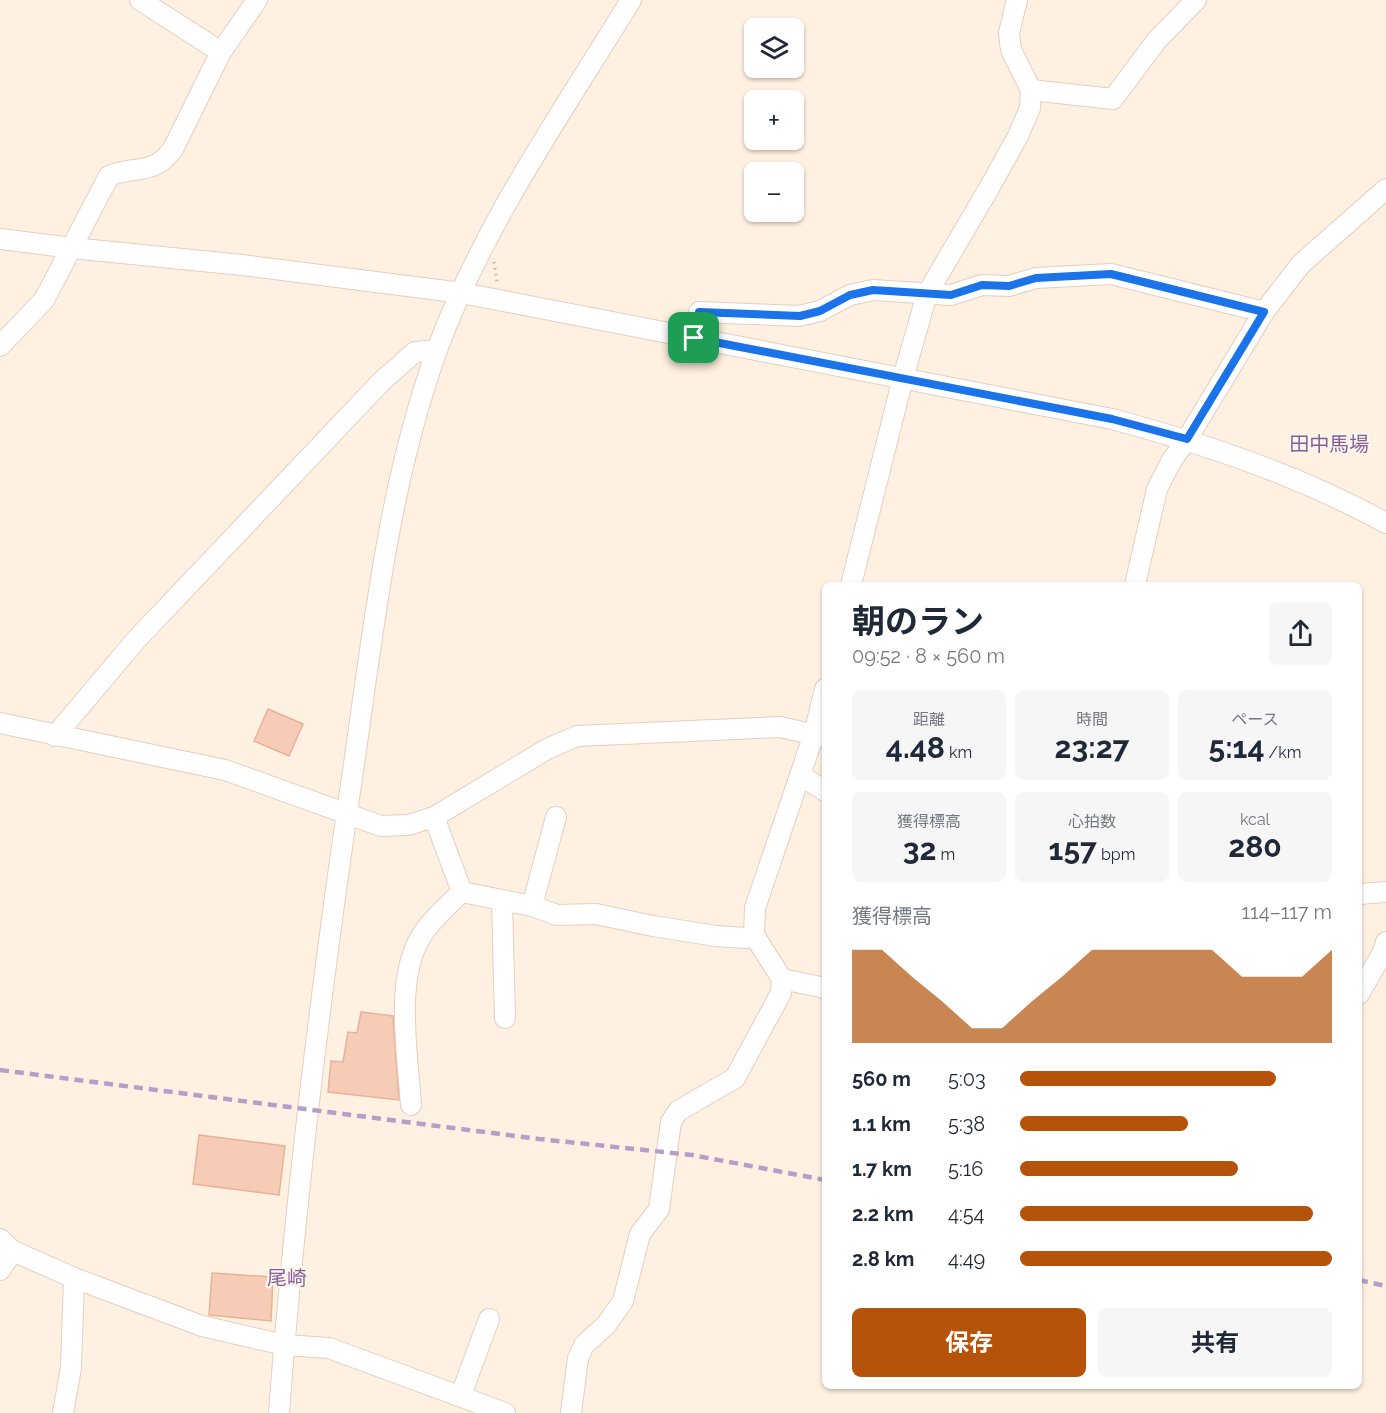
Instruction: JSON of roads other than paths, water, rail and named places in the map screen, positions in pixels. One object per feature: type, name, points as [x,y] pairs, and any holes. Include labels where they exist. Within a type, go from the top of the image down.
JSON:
[{"type":"street","points":[[140,0],[221,52]]},
{"type":"street","points":[[0,346],[44,300],[109,176],[125,170],[152,168],[164,160],[172,149],[221,52],[257,0]]},
{"type":"street","points":[[279,1413],[297,1202],[346,815],[388,529],[405,456],[437,350],[484,244],[518,184],[631,0]]},
{"type":"street","points":[[852,582],[903,378],[927,294],[1018,136],[1030,108],[1031,90],[1011,50],[1009,33],[1017,0]]},
{"type":"street","points":[[1031,90],[1113,99],[1157,40],[1196,0]]},
{"type":"street","points":[[1136,582],[1157,489],[1172,460],[1264,312],[1301,264],[1386,189]]},
{"type":"street","points":[[0,238],[462,293],[1112,419],[1187,439],[1291,476],[1386,523]]},
{"type":"street","points":[[694,338],[699,312],[800,316],[820,311],[850,295],[873,290],[951,295],[982,285],[1009,286],[1036,278],[1111,274],[1264,312]]},
{"type":"street","points":[[55,736],[136,640],[382,381],[416,352],[437,350]]},
{"type":"street","points":[[571,1413],[578,1358],[584,1345],[606,1326],[623,1301],[640,1234],[658,1209],[671,1122],[678,1111],[735,1078],[781,993],[782,979],[754,935],[755,908],[800,775],[819,736],[822,712]]},
{"type":"street","points":[[0,723],[225,770],[381,826],[408,825],[434,817],[548,749],[577,736],[780,727],[819,736]]},
{"type":"street","points":[[800,775],[822,789]]},
{"type":"street","points":[[434,817],[462,892]]},
{"type":"street","points":[[532,906],[556,817]]},
{"type":"street","points":[[462,892],[532,906],[557,915],[596,914],[653,927],[716,936],[746,938],[754,935]]},
{"type":"street","points":[[411,1105],[405,1004],[408,969],[419,940],[443,910],[462,892]]},
{"type":"street","points":[[1362,894],[1386,892]]},
{"type":"street","points":[[502,900],[505,1018]]},
{"type":"street","points":[[1362,989],[1383,952],[1386,942]]},
{"type":"street","points":[[782,979],[822,987]]},
{"type":"street","points":[[0,1269],[7,1245],[74,1278],[202,1326],[284,1345],[329,1348],[505,1413]]},
{"type":"street","points":[[63,1413],[71,1368],[74,1278]]},
{"type":"street","points":[[460,1395],[489,1319]]},
{"type":"railway","points":[[0,1070],[539,1139],[692,1155],[822,1179]]},
{"type":"railway","points":[[1362,1281],[1386,1286]]},
{"type":"district","name":"田中馬場","points":[[1329,444]]},
{"type":"district","name":"尾崎","points":[[287,1278]]}]
